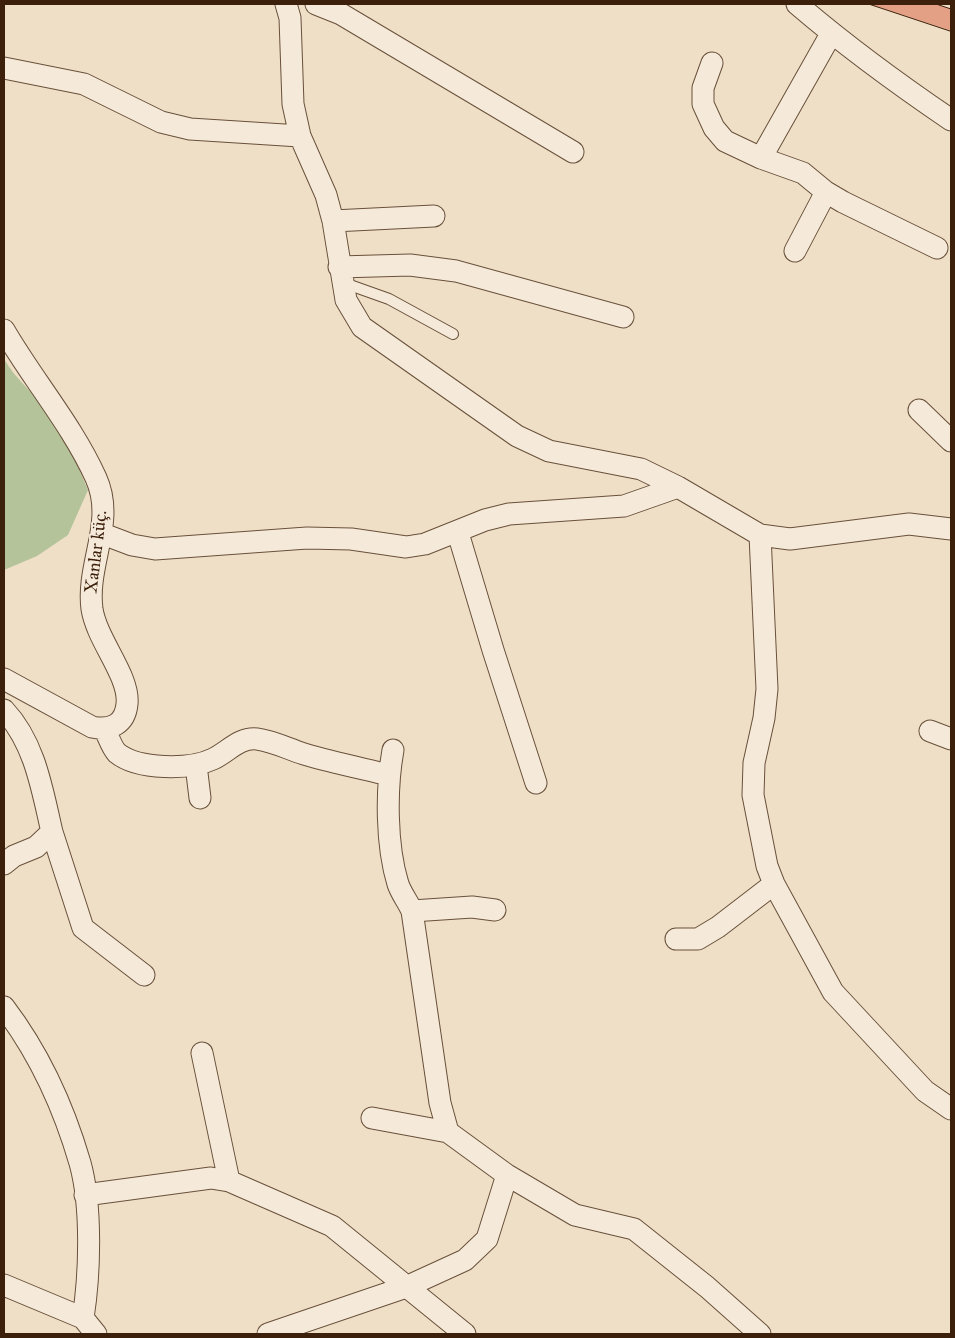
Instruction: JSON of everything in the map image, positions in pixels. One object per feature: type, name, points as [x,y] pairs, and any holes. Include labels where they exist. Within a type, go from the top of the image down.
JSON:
[{"type":"street","points":[[286,4],[290,18],[293,104],[300,136],[326,195],[333,221],[346,300],[362,327],[517,436],[549,451],[641,468],[678,486],[760,535],[790,538],[909,524],[951,529]]},
{"type":"street","points":[[316,4],[341,14],[573,152]]},
{"type":"street","points":[[797,4],[831,34],[909,92],[951,120]]},
{"type":"street","points":[[761,158],[831,34]]},
{"type":"street","points":[[712,63],[703,88],[703,104],[714,128],[725,141],[761,158],[803,173],[826,192],[937,248]]},
{"type":"street","points":[[4,68],[84,84],[161,122],[190,129],[300,136]]},
{"type":"street","points":[[794,251],[826,192]]},
{"type":"street","points":[[333,221],[434,216]]},
{"type":"street","points":[[341,275],[410,265],[456,271],[623,318]]},
{"type":"street","name":"Xanlar küç.","points":[[4,330],[67,426],[97,479],[104,511],[103,534],[94,567],[92,607],[100,637],[126,687],[127,702],[121,721],[105,730]]},
{"type":"street","points":[[919,410],[951,441]]},
{"type":"street","points":[[103,534],[132,545],[155,549],[307,538],[351,538],[406,547],[425,544],[458,533],[485,520],[509,514],[624,506],[678,486]]},
{"type":"street","points":[[458,533],[536,783]]},
{"type":"street","points":[[760,535],[767,689],[764,718],[754,764],[753,795],[767,866],[774,884],[833,992],[925,1091],[951,1109]]},
{"type":"street","points":[[4,679],[83,723],[105,730],[116,752],[132,761],[158,766],[196,765],[214,759],[240,741],[254,739],[273,742],[303,754],[388,775]]},
{"type":"street","points":[[4,710],[12,718],[36,763],[52,832],[83,928],[144,976]]},
{"type":"street","points":[[930,731],[951,739]]},
{"type":"street","points":[[393,750],[388,775],[390,843],[398,884],[412,911],[440,1103],[448,1132]]},
{"type":"street","points":[[196,765],[200,798]]},
{"type":"street","points":[[4,864],[14,856],[36,847],[52,832]]},
{"type":"street","points":[[676,938],[698,939],[718,927],[774,884]]},
{"type":"street","points":[[412,911],[472,907],[494,910]]},
{"type":"street","points":[[4,1007],[17,1024],[50,1082],[80,1164],[85,1195],[90,1326],[4,1286]]},
{"type":"street","points":[[202,1053],[229,1181]]},
{"type":"street","points":[[372,1118],[448,1132],[508,1176],[575,1214],[634,1229],[707,1287],[760,1334]]},
{"type":"street","points":[[268,1334],[406,1287],[465,1260],[487,1239],[508,1176]]},
{"type":"street","points":[[85,1195],[211,1178],[229,1181],[332,1226],[465,1334]]},
{"type":"lane","points":[[341,275],[453,334]]},
{"type":"green space","points":[[4,359],[14,374],[44,406],[61,431],[88,490],[68,535],[37,556],[4,570]]},
{"type":"building","points":[[869,4],[936,4],[951,9],[951,31]]}]
